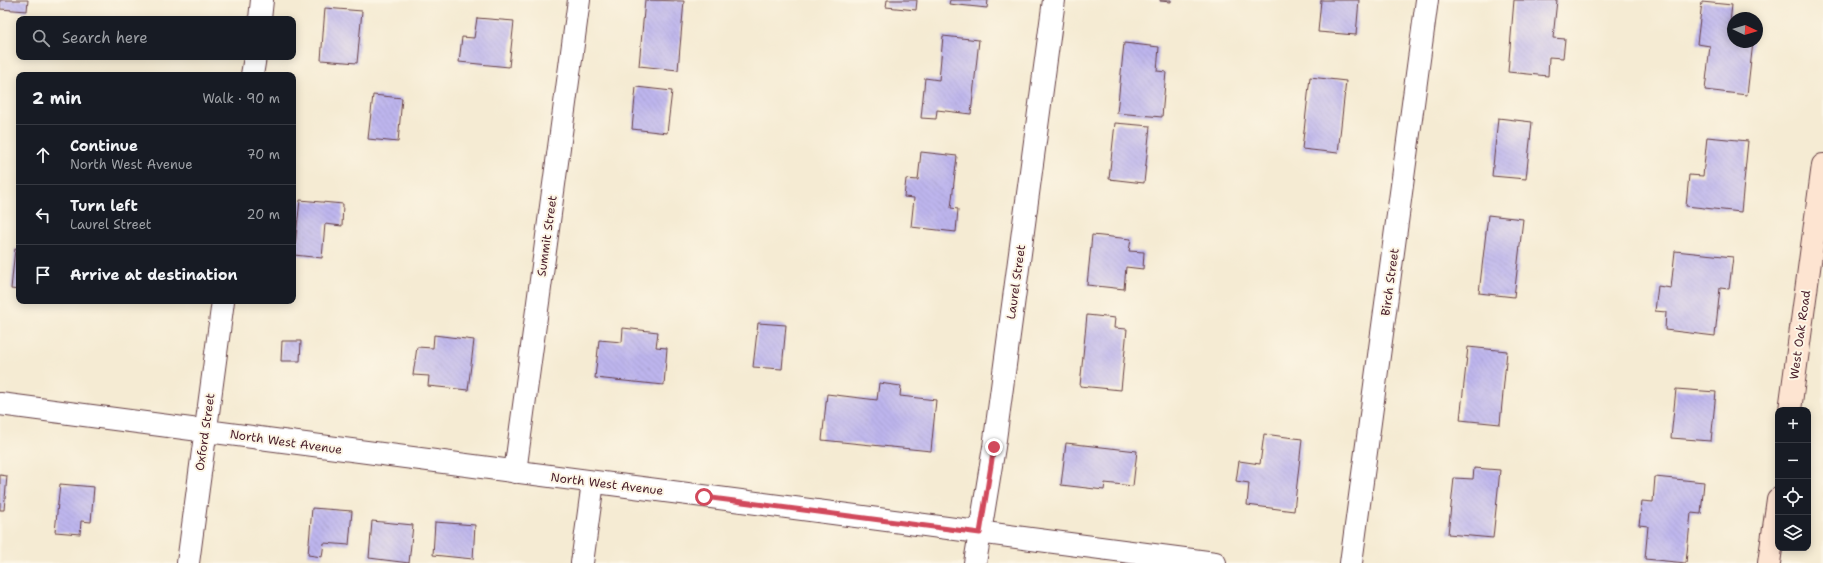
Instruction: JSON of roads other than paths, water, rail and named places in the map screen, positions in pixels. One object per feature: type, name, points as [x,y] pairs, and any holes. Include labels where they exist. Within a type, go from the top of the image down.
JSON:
[{"type":"street","points":[[260,16],[262,0]]},
{"type":"street","name":"Summit Street","points":[[515,472],[579,0]]},
{"type":"street","name":"Laurel Street","points":[[975,563],[995,439],[1054,0]]},
{"type":"street","name":"Birch Street","points":[[1351,563],[1427,0]]},
{"type":"street","points":[[252,72],[254,60]]},
{"type":"street","name":"West Oak Road","points":[[1790,407],[1823,165]]},
{"type":"street","name":"Oxford Street","points":[[188,563],[223,304]]},
{"type":"street","name":"North West Avenue","points":[[0,404],[1215,563]]},
{"type":"street","points":[[582,563],[593,482]]},
{"type":"street","points":[[1769,563],[1776,515]]}]
